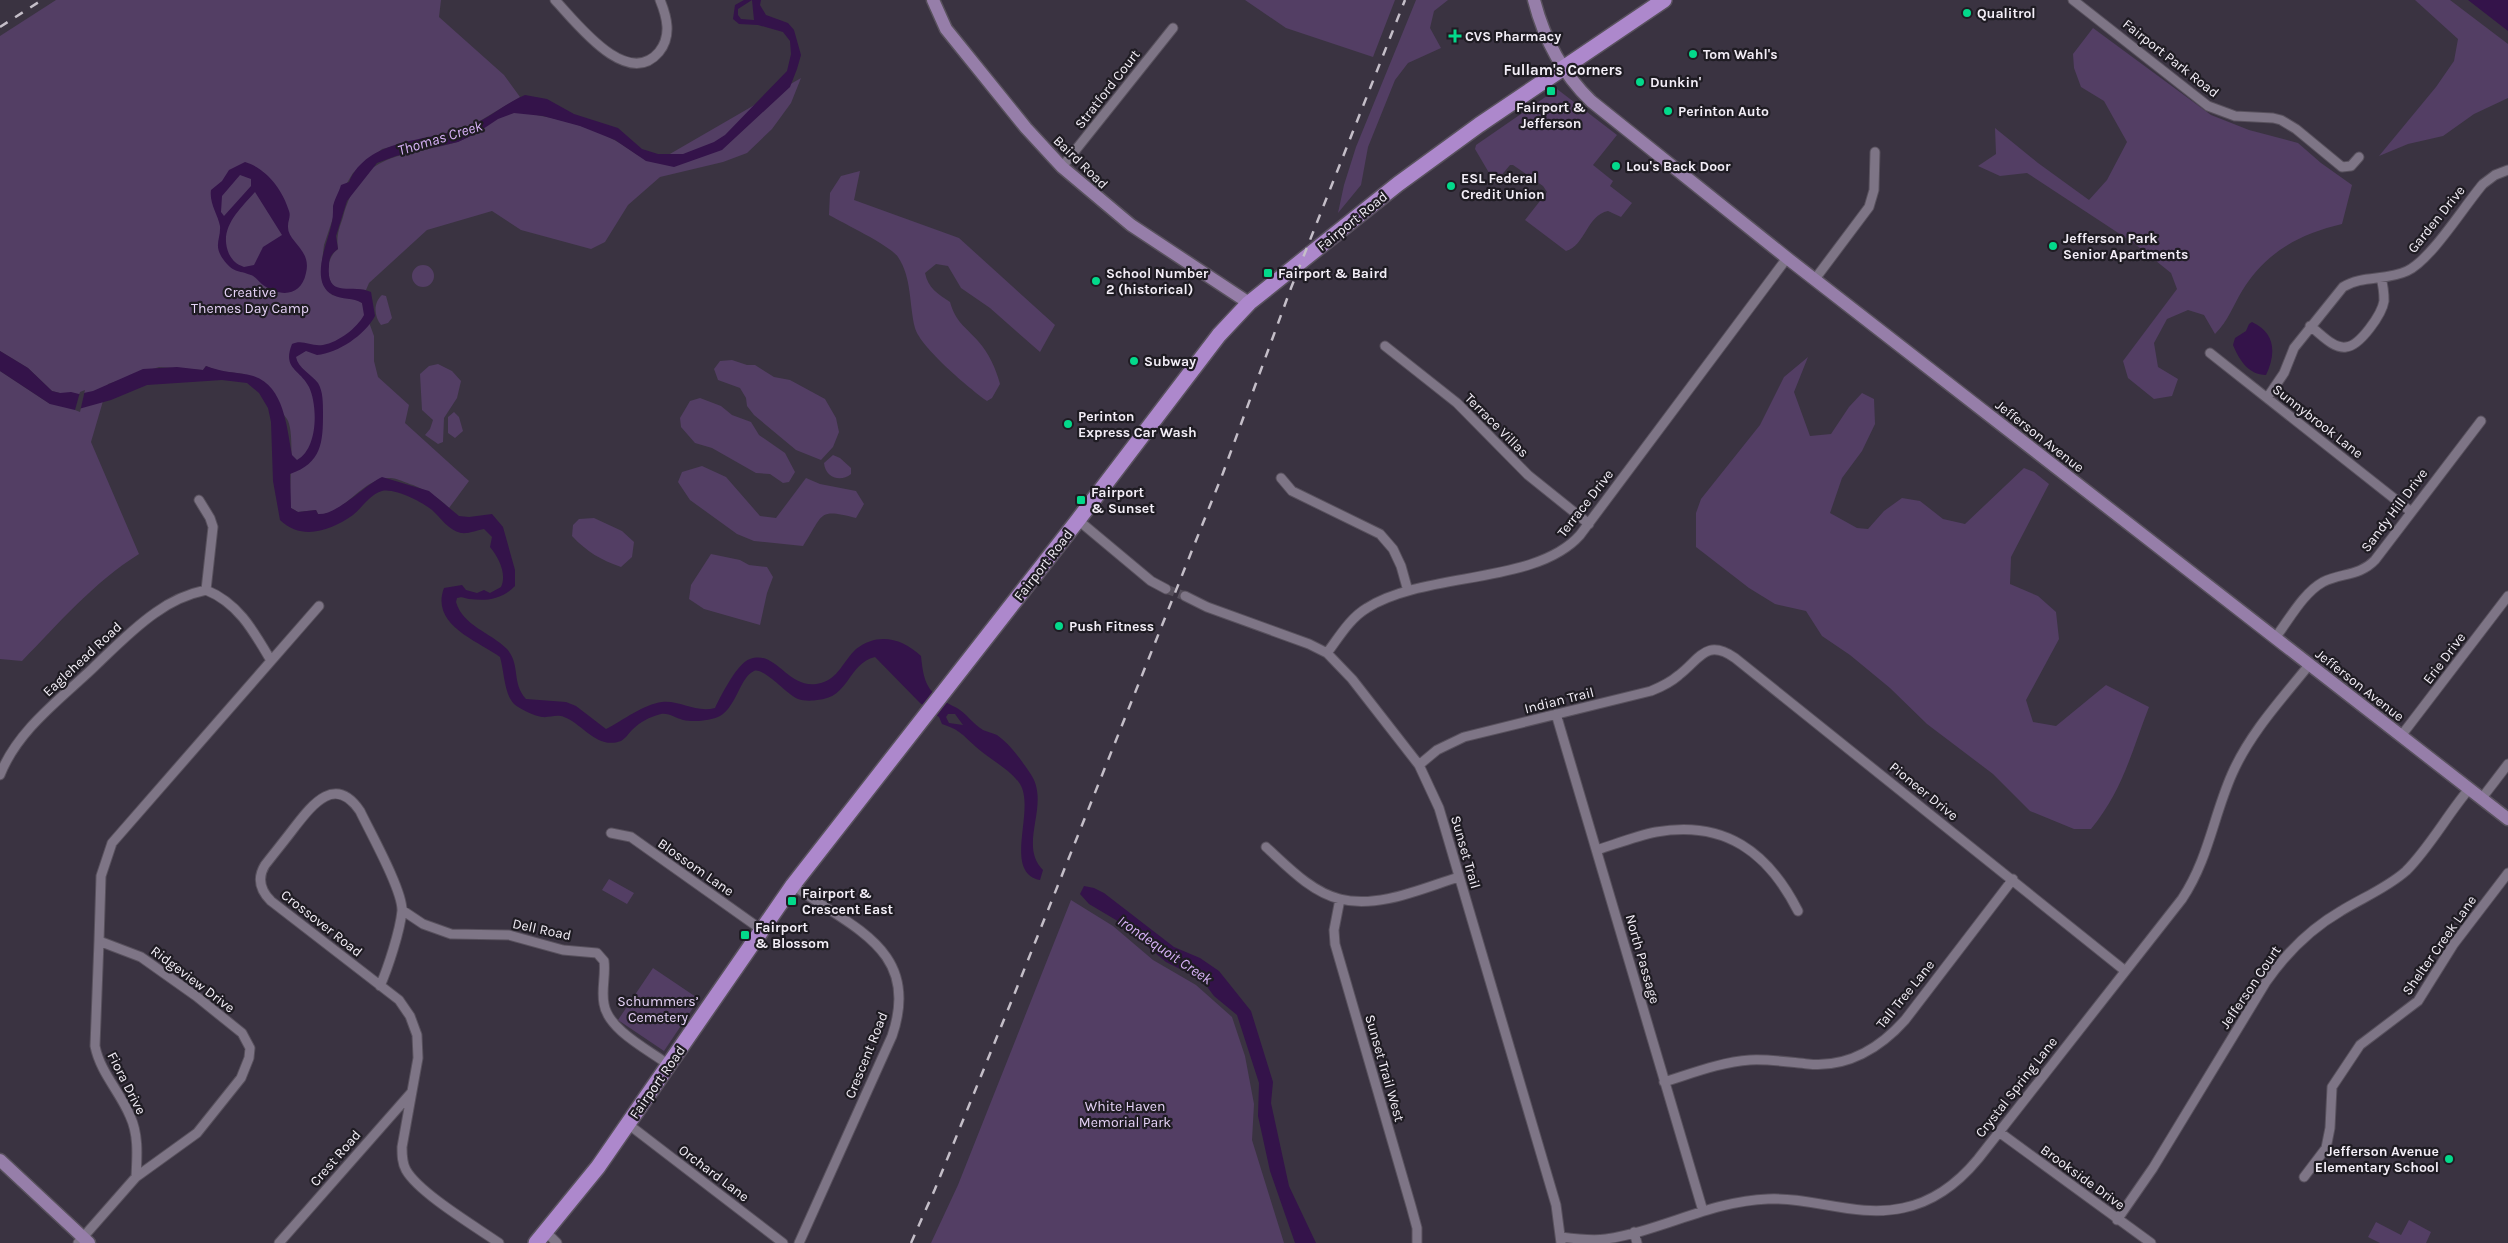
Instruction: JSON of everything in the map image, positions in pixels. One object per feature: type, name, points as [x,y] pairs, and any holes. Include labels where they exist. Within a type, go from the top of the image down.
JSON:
[{"type":"main road","name":"Fairport Road","points":[[541,1238],[579,1192],[628,1124],[793,885],[1078,520],[1207,349],[1249,303],[1398,184],[1563,68],[1664,0]]},
{"type":"street","points":[[555,0],[611,54],[624,61],[638,64],[651,59],[665,42],[667,21],[660,0]]},
{"type":"street","name":"Baird Road","points":[[933,0],[946,29],[1026,128],[1062,167],[1131,225],[1249,303]]},
{"type":"street","name":"Jefferson Avenue","points":[[1534,0],[1542,27],[1563,68],[1591,102],[1787,258],[2508,819]]},
{"type":"street","name":"Fairport Park Road","points":[[2073,0],[2208,106],[2235,116],[2281,120],[2296,129],[2339,166],[2351,166],[2359,157]]},
{"type":"street","name":"Stratford Court","points":[[1062,167],[1173,28]]},
{"type":"street","points":[[1815,279],[1869,207],[1874,190],[1875,152]]},
{"type":"street","name":"Garden Drive","points":[[2267,398],[2284,373],[2294,348],[2343,287],[2352,281],[2381,278],[2407,271],[2419,264],[2484,184],[2495,175],[2508,170]]},
{"type":"street","name":"Terrace Drive","points":[[1327,653],[1352,620],[1365,609],[1382,599],[1408,591],[1525,565],[1566,550],[1589,524],[1787,258]]},
{"type":"street","points":[[2310,326],[2335,345],[2347,347],[2358,341],[2380,313],[2384,301],[2381,278]]},
{"type":"street","name":"Terrace Villas","points":[[1385,346],[1457,403],[1528,475],[1589,524]]},
{"type":"street","name":"Sunnybrook Lane","points":[[2210,353],[2410,511]]},
{"type":"street","name":"Sandy Hill Drive","points":[[2275,638],[2315,588],[2332,579],[2360,571],[2371,564],[2480,421]]},
{"type":"street","points":[[1281,478],[1292,491],[1380,534],[1393,549],[1401,566],[1408,591]]},
{"type":"street","points":[[199,500],[213,527],[206,590],[228,602],[244,618],[270,659]]},
{"type":"street","points":[[1078,520],[1152,581],[1166,589]]},
{"type":"street","name":"Eaglehead Road","points":[[0,775],[15,749],[32,726],[136,627],[176,601],[192,593],[206,590]]},
{"type":"street","name":"Sunset Trail","points":[[1185,596],[1309,644],[1327,653],[1352,678],[1419,765],[1439,808],[1556,1205],[1561,1240]]},
{"type":"street","name":"Erie Drive","points":[[2401,736],[2508,596]]},
{"type":"street","points":[[99,941],[101,876],[112,843],[270,659],[319,606]]},
{"type":"street","name":"Pioneer Drive","points":[[1700,654],[1710,649],[1721,650],[1735,658],[2124,970]]},
{"type":"street","name":"Indian Trail","points":[[1419,765],[1437,750],[1464,737],[1652,691],[1672,681],[1700,654]]},
{"type":"street","name":"Crystal Spring Lane","points":[[1561,1240],[1596,1240],[1634,1232],[1736,1203],[1768,1199],[1861,1210],[1904,1208],[1933,1196],[1957,1181],[1968,1171],[1999,1132],[2190,886],[2209,845],[2228,784],[2240,758],[2258,729],[2309,665]]},
{"type":"street","name":"North Passage","points":[[1556,714],[1703,1211]]},
{"type":"street","points":[[2482,798],[2508,764]]},
{"type":"street","name":"Jefferson Court","points":[[2117,1220],[2153,1168],[2266,982],[2282,961],[2305,936],[2326,920],[2382,888],[2406,870],[2469,788]]},
{"type":"street","name":"Crossover Road","points":[[380,986],[387,971],[402,910],[396,888],[360,811],[353,802],[339,794],[329,794],[315,803],[261,873],[261,887],[266,896],[380,986],[398,1000],[405,1008],[417,1035],[418,1058],[402,1155],[406,1171],[434,1197],[499,1243]]},
{"type":"street","points":[[1597,850],[1654,832],[1669,830],[1698,831],[1722,836],[1743,844],[1765,861],[1786,888],[1798,911]]},
{"type":"street","name":"Blossom Lane","points":[[611,833],[631,837],[762,930]]},
{"type":"street","points":[[1266,847],[1302,879],[1340,899],[1358,901],[1384,898],[1459,877]]},
{"type":"street","name":"Shelter Creek Lane","points":[[2304,1177],[2326,1148],[2330,1128],[2332,1086],[2360,1045],[2418,1001],[2453,945],[2508,873]]},
{"type":"street","name":"Tall Tree Lane","points":[[1664,1082],[1733,1062],[1781,1059],[1825,1064],[1851,1059],[1874,1048],[1892,1035],[1905,1020],[2012,879]]},
{"type":"street","name":"Crescent Road","points":[[793,885],[858,930],[882,950],[896,972],[900,991],[899,1013],[892,1036],[799,1243]]},
{"type":"street","name":"Sunset Trail West","points":[[1340,899],[1334,930],[1335,944],[1411,1206],[1417,1228],[1417,1243]]},
{"type":"street","name":"Dell Road","points":[[402,910],[423,924],[451,934],[509,935],[563,950],[597,953],[604,961],[603,997],[608,1017],[618,1028],[669,1064]]},
{"type":"street","name":"Ridgeview Drive","points":[[84,1241],[136,1177],[197,1133],[241,1078],[246,1068],[250,1048],[242,1033],[149,961],[99,941]]},
{"type":"street","name":"Fiora Drive","points":[[99,941],[95,1046],[100,1062],[131,1118],[137,1148],[136,1177]]},
{"type":"street","name":"Crest Road","points":[[279,1243],[412,1092]]},
{"type":"street","name":"Orchard Lane","points":[[628,1124],[783,1243]]},
{"type":"street","name":"Brookside Drive","points":[[1999,1132],[2151,1243]]},
{"type":"street","points":[[0,1160],[84,1241]]},
{"type":"street","points":[[1634,1232],[1637,1243]]},
{"type":"street","points":[[541,1238],[557,1243]]},
{"type":"green space","name":"Creative Themes Day Camp","points":[[56,0],[441,0],[439,17],[504,75],[520,97],[463,129],[382,149],[353,173],[333,206],[334,215],[324,245],[321,269],[332,295],[355,298],[362,303],[374,336],[374,361],[378,377],[409,405],[405,423],[469,481],[449,508],[436,497],[423,490],[390,478],[380,479],[370,484],[336,510],[327,513],[318,514],[316,510],[298,512],[291,508],[290,426],[278,407],[244,374],[219,371],[206,366],[203,370],[159,367],[108,384],[91,442],[139,554],[92,590],[22,661],[0,659],[0,371],[50,404],[60,393],[52,391],[28,368],[0,351],[0,36]]},
{"type":"green space","points":[[1245,0],[1395,0],[1373,57],[1286,28]]},
{"type":"green space","points":[[1416,0],[1448,0],[1434,11],[1430,28],[1441,48],[1408,63],[1395,80],[1368,147],[1361,185],[1338,213],[1344,185],[1356,147]]},
{"type":"green space","points":[[2415,0],[2450,0],[2508,44],[2508,98],[2474,114],[2443,136],[2408,144],[2379,156],[2436,87],[2454,61],[2458,39]]},
{"type":"green space","points":[[2093,28],[2211,115],[2249,130],[2298,143],[2321,163],[2352,185],[2342,224],[2311,233],[2284,247],[2272,256],[2251,278],[2227,319],[2215,334],[2204,315],[2188,310],[2167,319],[2154,343],[2158,367],[2178,379],[2172,396],[2154,399],[2128,378],[2123,361],[2177,289],[2171,273],[2135,244],[2027,173],[2000,176],[1978,166],[1996,154],[1995,128],[2038,163],[2089,200],[2107,180],[2127,142],[2104,101],[2081,87],[2074,68],[2073,54]]},
{"type":"green space","points":[[801,78],[791,103],[772,129],[747,153],[723,162],[660,177],[628,205],[605,242],[591,249],[521,230],[492,211],[427,230],[369,283],[366,290],[342,290],[334,286],[330,281],[328,276],[329,264],[338,249],[339,229],[351,195],[361,179],[373,168],[387,160],[457,142],[472,135],[499,117],[507,114],[521,113],[559,120],[590,129],[650,161],[656,162]]},
{"type":"green space","points":[[1557,89],[1617,135],[1593,165],[1613,181],[1610,186],[1632,203],[1621,217],[1608,211],[1595,218],[1578,243],[1566,251],[1525,220],[1547,192],[1543,186],[1513,165],[1510,165],[1495,183],[1475,149],[1476,145]]},
{"type":"green space","points":[[860,171],[854,200],[959,238],[1055,325],[1040,352],[990,308],[961,288],[948,266],[936,264],[925,273],[931,287],[950,302],[958,320],[982,346],[992,361],[1000,384],[992,398],[987,401],[946,367],[919,336],[913,319],[906,274],[903,265],[894,252],[829,215],[830,193],[841,176]]},
{"type":"green space","points":[[419,265],[427,265],[434,272],[434,280],[427,287],[419,287],[412,280],[412,272]]},
{"type":"green space","points":[[382,295],[386,296],[392,318],[388,323],[381,325],[377,318],[376,306]]},
{"type":"green space","points":[[1808,357],[1794,392],[1810,436],[1831,434],[1849,407],[1862,393],[1874,399],[1875,424],[1862,451],[1842,478],[1830,513],[1857,528],[1868,529],[1884,511],[1902,498],[1920,501],[1943,519],[1965,524],[2024,468],[2034,472],[2049,484],[2011,557],[2010,584],[2038,596],[2056,612],[2059,639],[2026,700],[2033,722],[2056,726],[2106,685],[2149,707],[2119,785],[2091,829],[2074,829],[2030,811],[1993,774],[1927,724],[1890,688],[1850,655],[1822,636],[1806,611],[1775,604],[1749,588],[1696,547],[1696,513],[1701,499],[1760,425],[1784,377]]},
{"type":"green space","points":[[732,360],[747,365],[755,365],[774,377],[790,380],[825,399],[836,418],[839,432],[833,447],[821,460],[796,450],[754,415],[747,406],[746,398],[740,388],[718,380],[714,369],[720,361]]},
{"type":"green space","points":[[438,364],[452,371],[461,381],[457,398],[444,418],[443,442],[438,444],[425,435],[430,429],[433,420],[422,410],[420,374],[429,366]]},
{"type":"green space","points":[[700,398],[721,406],[732,415],[751,422],[759,435],[785,453],[795,472],[789,482],[783,483],[770,474],[756,473],[712,448],[695,443],[681,427],[680,418],[690,401]]},
{"type":"green space","points":[[454,412],[459,417],[463,431],[455,438],[448,433],[448,417]]},
{"type":"green space","points":[[833,455],[840,458],[851,468],[851,474],[847,477],[838,478],[827,472],[824,463]]},
{"type":"green space","points":[[702,466],[726,477],[760,516],[776,518],[806,478],[820,484],[856,491],[864,504],[856,518],[834,514],[823,516],[803,546],[754,541],[737,534],[690,500],[678,482],[682,472]]},
{"type":"green space","points":[[594,518],[622,531],[634,542],[632,557],[621,567],[595,555],[572,536],[573,525],[579,519]]},
{"type":"green space","points":[[711,554],[740,560],[749,565],[767,567],[773,577],[767,593],[760,625],[704,609],[689,599],[691,585]]},
{"type":"green space","points":[[609,879],[634,893],[627,904],[602,890]]},
{"type":"green space","name":"White Haven Memorial Park","points":[[1071,900],[1113,926],[1153,960],[1196,985],[1232,1017],[1245,1056],[1254,1104],[1252,1140],[1284,1243],[931,1243],[958,1185]]},
{"type":"green space","name":"Schummers’ Cemetery","points":[[653,968],[699,999],[664,1051],[618,1020]]},
{"type":"green space","points":[[2409,1220],[2431,1232],[2426,1243],[2380,1243],[2368,1237],[2376,1222],[2401,1235]]},
{"type":"water","name":"Thomas Creek","points":[[744,0],[752,0],[761,0],[760,5],[766,15],[788,23],[794,30],[801,55],[790,87],[722,150],[674,167],[646,161],[615,140],[580,126],[543,116],[514,113],[498,119],[477,133],[458,142],[396,156],[377,163],[347,201],[336,236],[338,249],[329,261],[329,277],[336,287],[371,292],[375,316],[365,330],[342,347],[317,355],[306,351],[296,357],[299,364],[320,386],[323,401],[323,423],[321,442],[315,458],[309,464],[290,474],[291,508],[298,512],[316,510],[318,514],[325,513],[342,505],[382,477],[429,491],[459,516],[469,517],[492,514],[503,527],[515,570],[515,586],[499,597],[481,600],[457,598],[456,602],[460,610],[471,623],[507,649],[514,661],[521,693],[526,699],[566,702],[576,706],[606,729],[655,703],[669,702],[701,709],[715,708],[735,673],[750,659],[768,660],[800,682],[810,684],[821,683],[832,678],[852,653],[864,644],[881,639],[898,641],[921,656],[926,682],[934,694],[960,710],[983,730],[1002,739],[1015,752],[1030,773],[1036,785],[1038,798],[1033,848],[1036,860],[1043,870],[1040,880],[1029,875],[1023,865],[1021,853],[1025,809],[1024,795],[1020,784],[1011,774],[961,734],[953,728],[942,724],[939,717],[920,703],[875,657],[859,666],[842,687],[828,698],[810,701],[798,699],[764,673],[754,671],[745,679],[731,706],[716,718],[692,721],[661,714],[642,722],[621,741],[605,742],[597,739],[564,717],[539,716],[527,712],[514,704],[506,688],[500,657],[458,630],[444,612],[441,601],[444,588],[462,585],[466,590],[477,593],[484,590],[490,593],[501,587],[503,572],[490,547],[492,537],[484,529],[461,533],[448,527],[432,510],[422,503],[408,496],[387,491],[374,495],[353,515],[326,529],[307,532],[297,530],[280,520],[273,481],[271,422],[268,408],[259,393],[247,383],[222,380],[147,385],[111,400],[75,410],[50,404],[0,371],[0,351],[28,368],[52,391],[79,394],[93,391],[143,369],[177,367],[203,370],[206,366],[244,374],[268,384],[275,394],[285,417],[292,455],[297,460],[309,447],[315,416],[309,387],[293,368],[289,359],[292,344],[300,342],[323,345],[335,341],[347,334],[364,315],[362,303],[333,295],[322,282],[322,263],[334,204],[341,185],[349,182],[358,168],[370,157],[384,149],[465,128],[481,121],[525,95],[547,99],[574,114],[618,128],[642,149],[658,154],[683,154],[714,142],[725,135],[787,71],[791,54],[790,41],[783,32],[758,25],[739,24],[733,19],[735,5]],"holes":[[[752,0],[754,20],[741,19],[738,15],[738,9]],[[948,714],[955,714],[963,725],[949,723],[946,717]]]},
{"type":"water","points":[[2468,0],[2508,0],[2508,31]]},
{"type":"water","points":[[245,162],[253,165],[273,181],[283,195],[290,213],[289,232],[303,252],[307,265],[303,281],[295,291],[276,292],[252,276],[233,269],[220,254],[218,246],[220,226],[212,204],[211,190],[222,181],[229,170]],"holes":[[[240,175],[251,179],[251,186],[224,216],[221,212],[222,196]],[[255,192],[282,235],[263,247],[254,265],[244,267],[235,262],[229,254],[226,236],[232,220]]]},
{"type":"water","points":[[2252,322],[2266,332],[2272,345],[2271,359],[2266,375],[2255,372],[2245,366],[2233,345],[2235,338],[2246,331]]},
{"type":"water","name":"Irondequoit Creek","points":[[1084,886],[1104,893],[1174,947],[1200,958],[1219,971],[1251,1011],[1273,1082],[1271,1103],[1289,1186],[1316,1243],[1295,1243],[1270,1171],[1258,1116],[1259,1083],[1237,1015],[1214,996],[1202,980],[1166,962],[1116,920],[1089,904],[1080,894]]},
{"type":"pier","points":[[85,390],[80,412],[75,410],[80,392]]},
{"type":"tunnel","points":[[1166,589],[1185,596]]},
{"type":"railway","points":[[0,27],[42,0]]},
{"type":"railway","points":[[911,1243],[1016,990],[1223,473],[1291,288],[1405,0]]},
{"type":"place","name":"Qualitrol","points":[[1967,13]]},
{"type":"place","name":"CVS Pharmacy","points":[[1455,36]]},
{"type":"place","name":"Tom Wahl's","points":[[1693,54]]},
{"type":"place","name":"Dunkin'","points":[[1640,82]]},
{"type":"place","name":"Fairport & Jefferson","points":[[1551,91]]},
{"type":"place","name":"Perinton Auto","points":[[1668,111]]},
{"type":"place","name":"Lou's Back Door","points":[[1616,166]]},
{"type":"place","name":"ESL Federal Credit Union","points":[[1451,186]]},
{"type":"place","name":"Jefferson Park Senior Apartments","points":[[2053,246]]},
{"type":"place","name":"Fairport & Baird","points":[[1268,273]]},
{"type":"place","name":"School Number 2 (historical)","points":[[1096,281]]},
{"type":"place","name":"Subway","points":[[1134,361]]},
{"type":"place","name":"Perinton Express Car Wash","points":[[1068,424]]},
{"type":"place","name":"Fairport & Sunset","points":[[1081,500]]},
{"type":"place","name":"Push Fitness","points":[[1059,626]]},
{"type":"place","name":"Fairport & Crescent East","points":[[792,901]]},
{"type":"place","name":"Fairport & Blossom","points":[[745,935]]},
{"type":"place","name":"Jefferson Avenue Elementary School","points":[[2449,1159]]},
{"type":"district","name":"Fullam's Corners","points":[[1563,70]]}]
